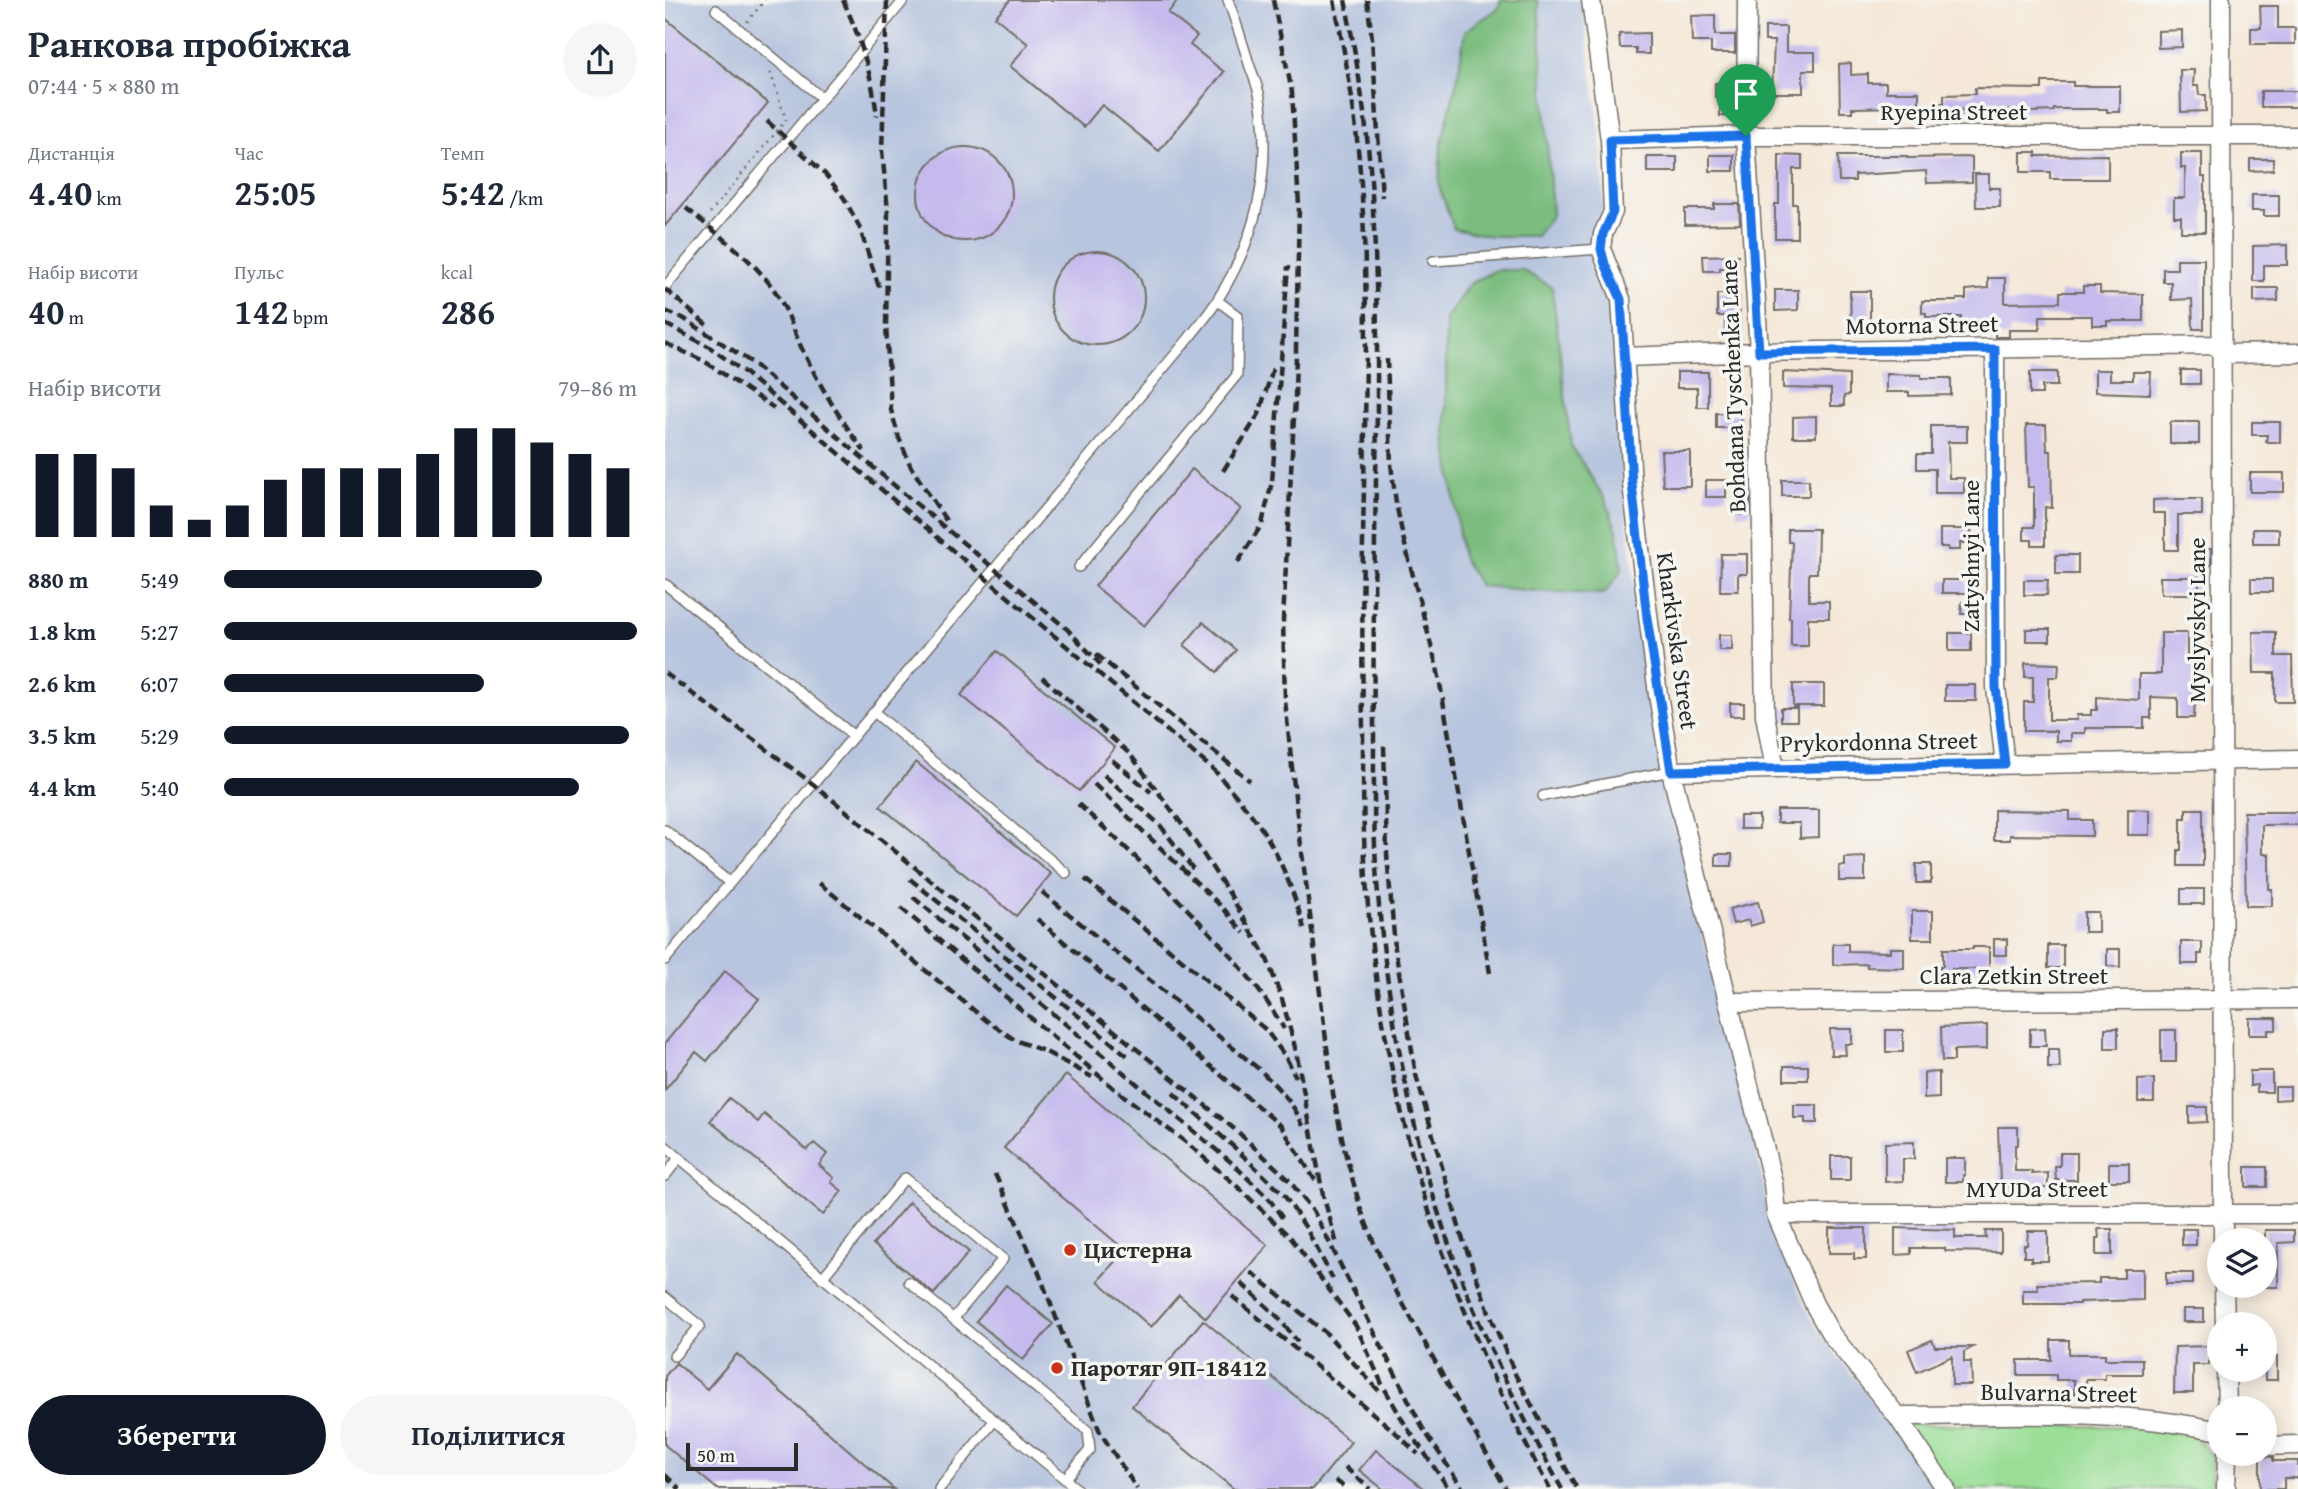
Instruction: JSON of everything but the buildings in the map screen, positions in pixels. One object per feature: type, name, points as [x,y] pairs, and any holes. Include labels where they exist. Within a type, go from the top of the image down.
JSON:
[{"type":"street","points":[[1591,0],[1610,140],[1613,212],[1603,234],[1601,249]]},
{"type":"street","name":"Bohdana Tyschenka Lane","points":[[1747,0],[1746,136],[1759,352],[1765,715],[1775,769]]},
{"type":"street","name":"Myslyvskyi Lane","points":[[2221,0],[2223,1228]]},
{"type":"street","name":"Ryepina Street","points":[[1610,140],[1746,136],[2298,136]]},
{"type":"street","name":"Kharkivska Street","points":[[1601,249],[1621,299],[1632,484],[1647,618],[1671,771],[1773,1183],[1776,1214],[1814,1304],[1832,1334],[1897,1416],[1946,1489]]},
{"type":"street","name":"Motorna Street","points":[[1625,357],[1759,352],[1995,349],[2221,349],[2298,353]]},
{"type":"street","name":"Zatyshnyi Lane","points":[[1995,349],[1996,687],[2005,764]]},
{"type":"street","name":"Prykordonna Street","points":[[1671,771],[2298,759]]},
{"type":"street","name":"Clara Zetkin Street","points":[[1729,1002],[2298,999]]},
{"type":"street","name":"MYUDa Street","points":[[1776,1214],[2298,1214]]},
{"type":"street","name":"Bulvarna Street","points":[[1897,1416],[2118,1416],[2179,1422],[2207,1428]]},
{"type":"street","points":[[2277,1446],[2298,1445]]},
{"type":"street","points":[[2226,1489],[2227,1466]]},
{"type":"lane","points":[[665,287],[904,0]]},
{"type":"lane","points":[[665,960],[1218,301],[1251,229],[1261,195],[1264,162],[1260,95],[1229,0]]},
{"type":"lane","points":[[716,10],[822,98]]},
{"type":"lane","points":[[1433,261],[1601,249]]},
{"type":"lane","points":[[1079,567],[1237,375],[1238,316],[1218,301]]},
{"type":"lane","points":[[665,584],[854,736]]},
{"type":"lane","points":[[874,712],[1066,873]]},
{"type":"lane","points":[[1543,796],[1671,771]]},
{"type":"lane","points":[[665,830],[730,883]]},
{"type":"lane","points":[[665,1146],[1077,1489]]},
{"type":"lane","points":[[665,1176],[679,1158]]},
{"type":"lane","points":[[822,1278],[905,1178],[1003,1259],[953,1319]]},
{"type":"lane","points":[[909,1282],[1088,1431],[1090,1450],[1065,1479]]},
{"type":"lane","points":[[665,1297],[700,1326],[674,1356]]},
{"type":"lane","points":[[939,1489],[994,1421]]},
{"type":"path","points":[[740,30],[765,0]]},
{"type":"path","points":[[702,221],[786,120],[763,49]]},
{"type":"shaded area","points":[[665,0],[1582,0],[1601,141],[1604,210],[1595,232],[1592,250],[1612,302],[1623,485],[1649,697],[1663,773],[1764,1184],[1767,1216],[1806,1308],[1825,1340],[1891,1424],[1935,1489],[665,1489]]},
{"type":"green space","points":[[1500,0],[1538,0],[1552,215],[1536,236],[1491,236],[1454,229],[1439,186],[1441,146],[1457,81],[1465,31],[1499,8]]},
{"type":"green space","points":[[1496,270],[1522,270],[1552,287],[1571,445],[1606,501],[1618,534],[1622,570],[1604,594],[1480,586],[1462,557],[1446,437],[1446,319],[1469,284]]},
{"type":"green space","points":[[1891,1424],[2187,1427],[2207,1449],[2207,1466],[2212,1466],[2211,1489],[1935,1489]]},
{"type":"railway","points":[[843,0],[865,56],[877,116]]},
{"type":"railway","points":[[887,0],[882,151],[888,211],[886,325],[891,410],[911,467],[947,522]]},
{"type":"railway","points":[[1273,0],[1292,92],[1299,205],[1295,398],[1283,620],[1285,700],[1333,1094],[1345,1152],[1361,1210],[1374,1243],[1396,1291],[1506,1489]]},
{"type":"railway","points":[[1334,0],[1353,106],[1362,201],[1366,345],[1362,610],[1363,813],[1375,973],[1405,1126],[1451,1275],[1513,1419],[1550,1489]]},
{"type":"railway","points":[[1345,0],[1366,125],[1374,236],[1377,306],[1374,810],[1378,894],[1389,991],[1413,1119],[1447,1239],[1499,1367],[1562,1489]]},
{"type":"railway","points":[[1367,0],[1372,38],[1382,197]]},
{"type":"railway","points":[[767,121],[825,174],[844,198],[859,226],[880,290]]},
{"type":"railway","points":[[686,208],[750,262],[772,287],[816,377],[864,451]]},
{"type":"railway","points":[[1238,562],[1262,524],[1272,482],[1288,266]]},
{"type":"railway","points":[[665,289],[708,326]]},
{"type":"railway","points":[[665,311],[683,318],[751,362],[1067,629],[1101,665]]},
{"type":"railway","points":[[665,324],[708,346],[744,372],[1215,771],[1252,816],[1272,846],[1290,886],[1304,928]]},
{"type":"railway","points":[[665,343],[704,361],[774,408]]},
{"type":"railway","points":[[1387,359],[1391,464],[1396,503],[1438,672],[1490,973]]},
{"type":"railway","points":[[1223,471],[1259,414],[1274,365]]},
{"type":"railway","points":[[1096,654],[1250,781]]},
{"type":"railway","points":[[665,673],[813,784],[1238,1132],[1288,1179],[1314,1212],[1422,1427],[1463,1489]]},
{"type":"railway","points":[[1042,677],[1130,754],[1195,842],[1231,896],[1267,959],[1282,999],[1296,1051],[1323,1195],[1337,1244]]},
{"type":"railway","points":[[1384,746],[1387,854],[1395,948],[1416,1075],[1461,1234],[1489,1312],[1516,1376],[1577,1489]]},
{"type":"railway","points":[[1112,760],[1151,792]]},
{"type":"railway","points":[[1104,775],[1160,825],[1193,869]]},
{"type":"railway","points":[[1094,784],[1223,908],[1244,933]]},
{"type":"railway","points":[[1078,804],[1149,870],[1216,940],[1253,982],[1284,1029]]},
{"type":"railway","points":[[910,879],[1129,1057]]},
{"type":"railway","points":[[1085,879],[1266,1030],[1296,1077]]},
{"type":"railway","points":[[819,883],[987,1021],[1015,1040],[1046,1052],[1092,1077]]},
{"type":"railway","points":[[1042,892],[1260,1070],[1290,1103],[1303,1126]]},
{"type":"railway","points":[[913,897],[1232,1163],[1270,1200],[1283,1219]]},
{"type":"railway","points":[[901,908],[1116,1090],[1187,1143],[1291,1238],[1356,1326],[1382,1384],[1406,1426],[1449,1489]]},
{"type":"railway","points":[[1037,919],[1281,1126],[1315,1180]]},
{"type":"railway","points":[[1173,1093],[1284,1195],[1306,1228],[1333,1279]]},
{"type":"railway","points":[[995,1174],[1037,1268],[1100,1432],[1137,1489]]},
{"type":"railway","points":[[1251,1272],[1327,1334],[1380,1392]]},
{"type":"railway","points":[[1241,1283],[1277,1316],[1298,1342]]},
{"type":"railway","points":[[1232,1296],[1418,1454]]},
{"type":"railway","points":[[1345,1467],[1370,1489]]},
{"type":"railway","points":[[665,1475],[680,1489]]},
{"type":"railway","points":[[1335,1480],[1347,1489]]},
{"type":"place","name":"Цистерна","points":[[1070,1250]]},
{"type":"place","name":"Паротяг 9П-18412","points":[[1057,1368]]},
{"type":"route","points":[[1746,136],[1759,352],[1995,349],[1996,687],[2005,764],[1671,771],[1647,618],[1632,484],[1621,299],[1601,249],[1603,234],[1613,212],[1610,140],[1746,136]]}]
